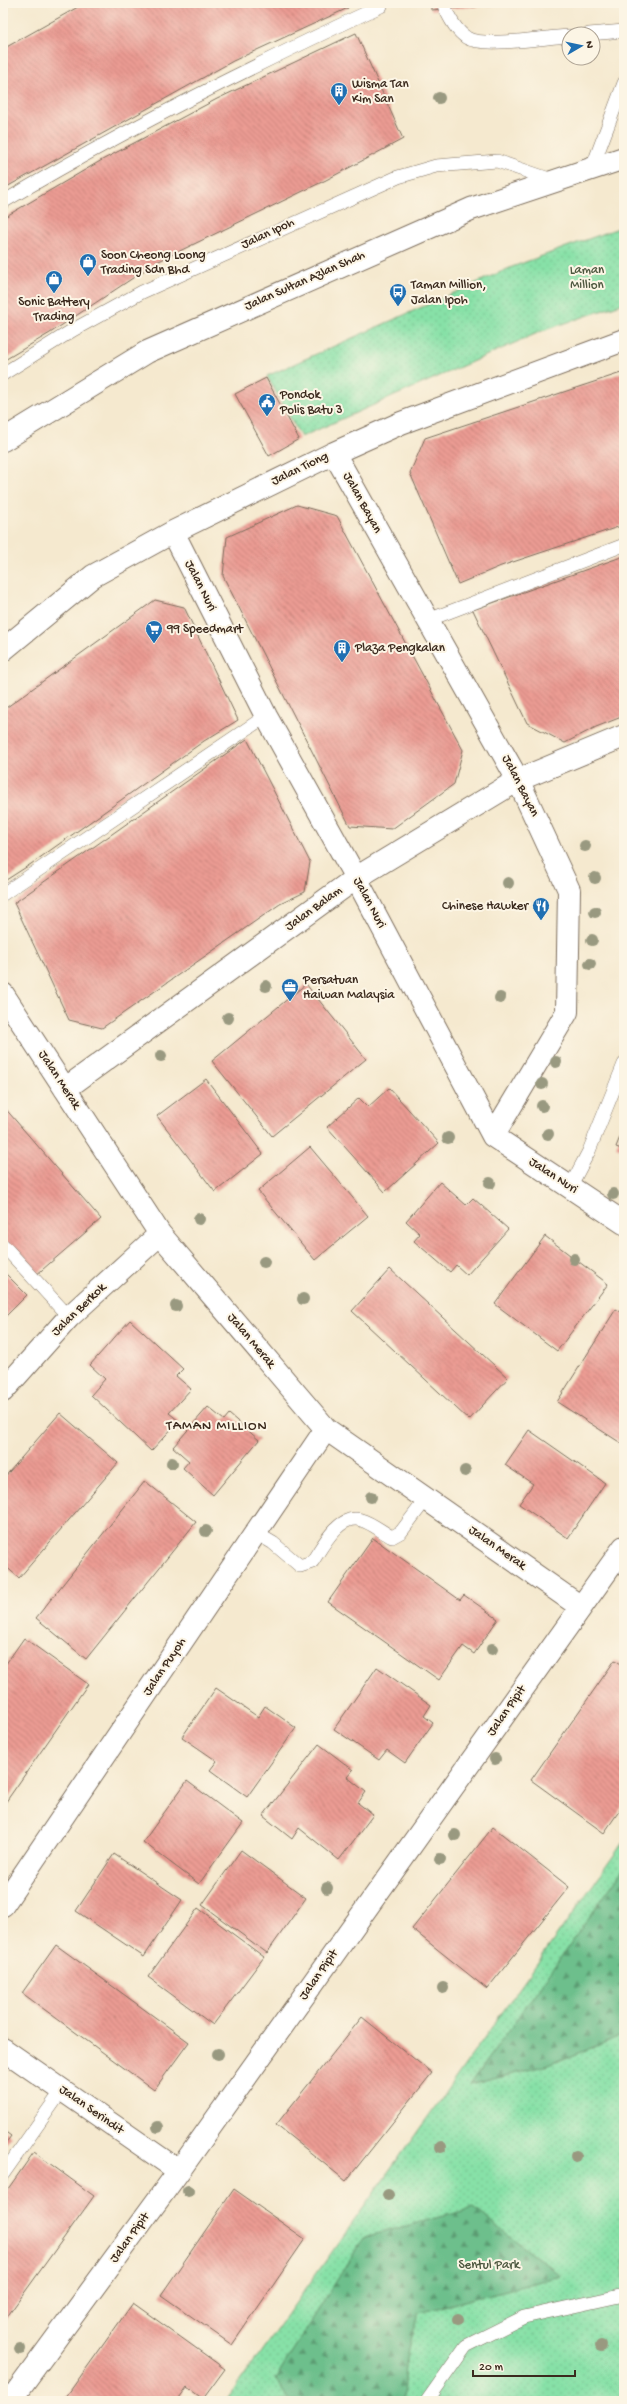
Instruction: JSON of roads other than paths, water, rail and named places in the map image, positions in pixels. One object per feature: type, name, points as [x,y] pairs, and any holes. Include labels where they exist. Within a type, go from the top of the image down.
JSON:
[{"type":"street","name":"Jalan Sultan Azlan Shah","points":[[3,440],[147,352],[471,208],[552,180],[624,158]]},
{"type":"street","name":"Jalan Tiong","points":[[3,650],[93,576],[172,532],[334,453],[401,423],[624,340]]},
{"type":"street","name":"Jalan Bayan","points":[[334,453],[518,780],[570,890],[567,1012],[493,1136]]},
{"type":"street","name":"Jalan Nuri","points":[[172,532],[266,716],[356,878],[493,1136],[624,1223]]},
{"type":"street","name":"Jalan Balam","points":[[65,1089],[356,878],[518,780],[624,736]]},
{"type":"street","name":"Jalan Merak","points":[[3,994],[160,1234],[326,1429],[581,1607]]},
{"type":"street","name":"Jalan Berkok","points":[[3,1391],[69,1317],[160,1234]]},
{"type":"street","name":"Jalan Puyoh","points":[[3,1905],[326,1429]]},
{"type":"street","name":"Jalan Pipit","points":[[10,2401],[179,2171],[624,1547]]},
{"type":"street","name":"Jalan Serindit","points":[[3,2049],[179,2171]]},
{"type":"lane","points":[[3,202],[152,117],[261,62],[381,6],[379,3]]},
{"type":"lane","points":[[443,3],[458,30],[468,38],[484,42],[561,37]]},
{"type":"lane","points":[[601,33],[624,31]]},
{"type":"lane","points":[[592,168],[624,83]]},
{"type":"lane","name":"Jalan Ipoh","points":[[3,374],[73,330],[142,292],[308,216],[398,178],[436,166],[497,161],[552,180]]},
{"type":"lane","points":[[428,620],[624,545]]},
{"type":"lane","points":[[3,894],[266,716]]},
{"type":"lane","points":[[570,1187],[589,1151],[624,1064]]},
{"type":"lane","points":[[3,1245],[69,1317]]},
{"type":"lane","points":[[256,1533],[273,1543],[300,1566],[307,1565],[312,1562],[336,1527],[350,1520],[361,1520],[392,1537],[400,1532],[426,1499]]},
{"type":"lane","points":[[3,2174],[62,2089]]},
{"type":"lane","points":[[427,2401],[466,2346],[524,2318],[624,2295]]},
{"type":"place","name":"Wisma Tan Kim San","points":[[339,106]]},
{"type":"place","name":"Soon Cheong Loong Trading Sdn Bhd","points":[[88,277]]},
{"type":"place","name":"Sonic Battery Trading","points":[[54,294]]},
{"type":"place","name":"Taman Million, Jalan Ipoh","points":[[398,307]]},
{"type":"place","name":"Pondok Polis Batu 3","points":[[267,417]]},
{"type":"place","name":"99 Speedmart","points":[[154,644]]},
{"type":"place","name":"Plaza Pengkalan","points":[[342,663]]},
{"type":"place","name":"Chinese Hawker","points":[[541,921]]},
{"type":"place","name":"Persatuan Haiwan Malaysia","points":[[290,1002]]},
{"type":"district","name":"TAMAN MILLION","points":[[217,1426]]},
{"type":"park label","name":"Laman Million","points":[[587,278]]},
{"type":"park label","name":"Sentul Park","points":[[489,2265]]}]
